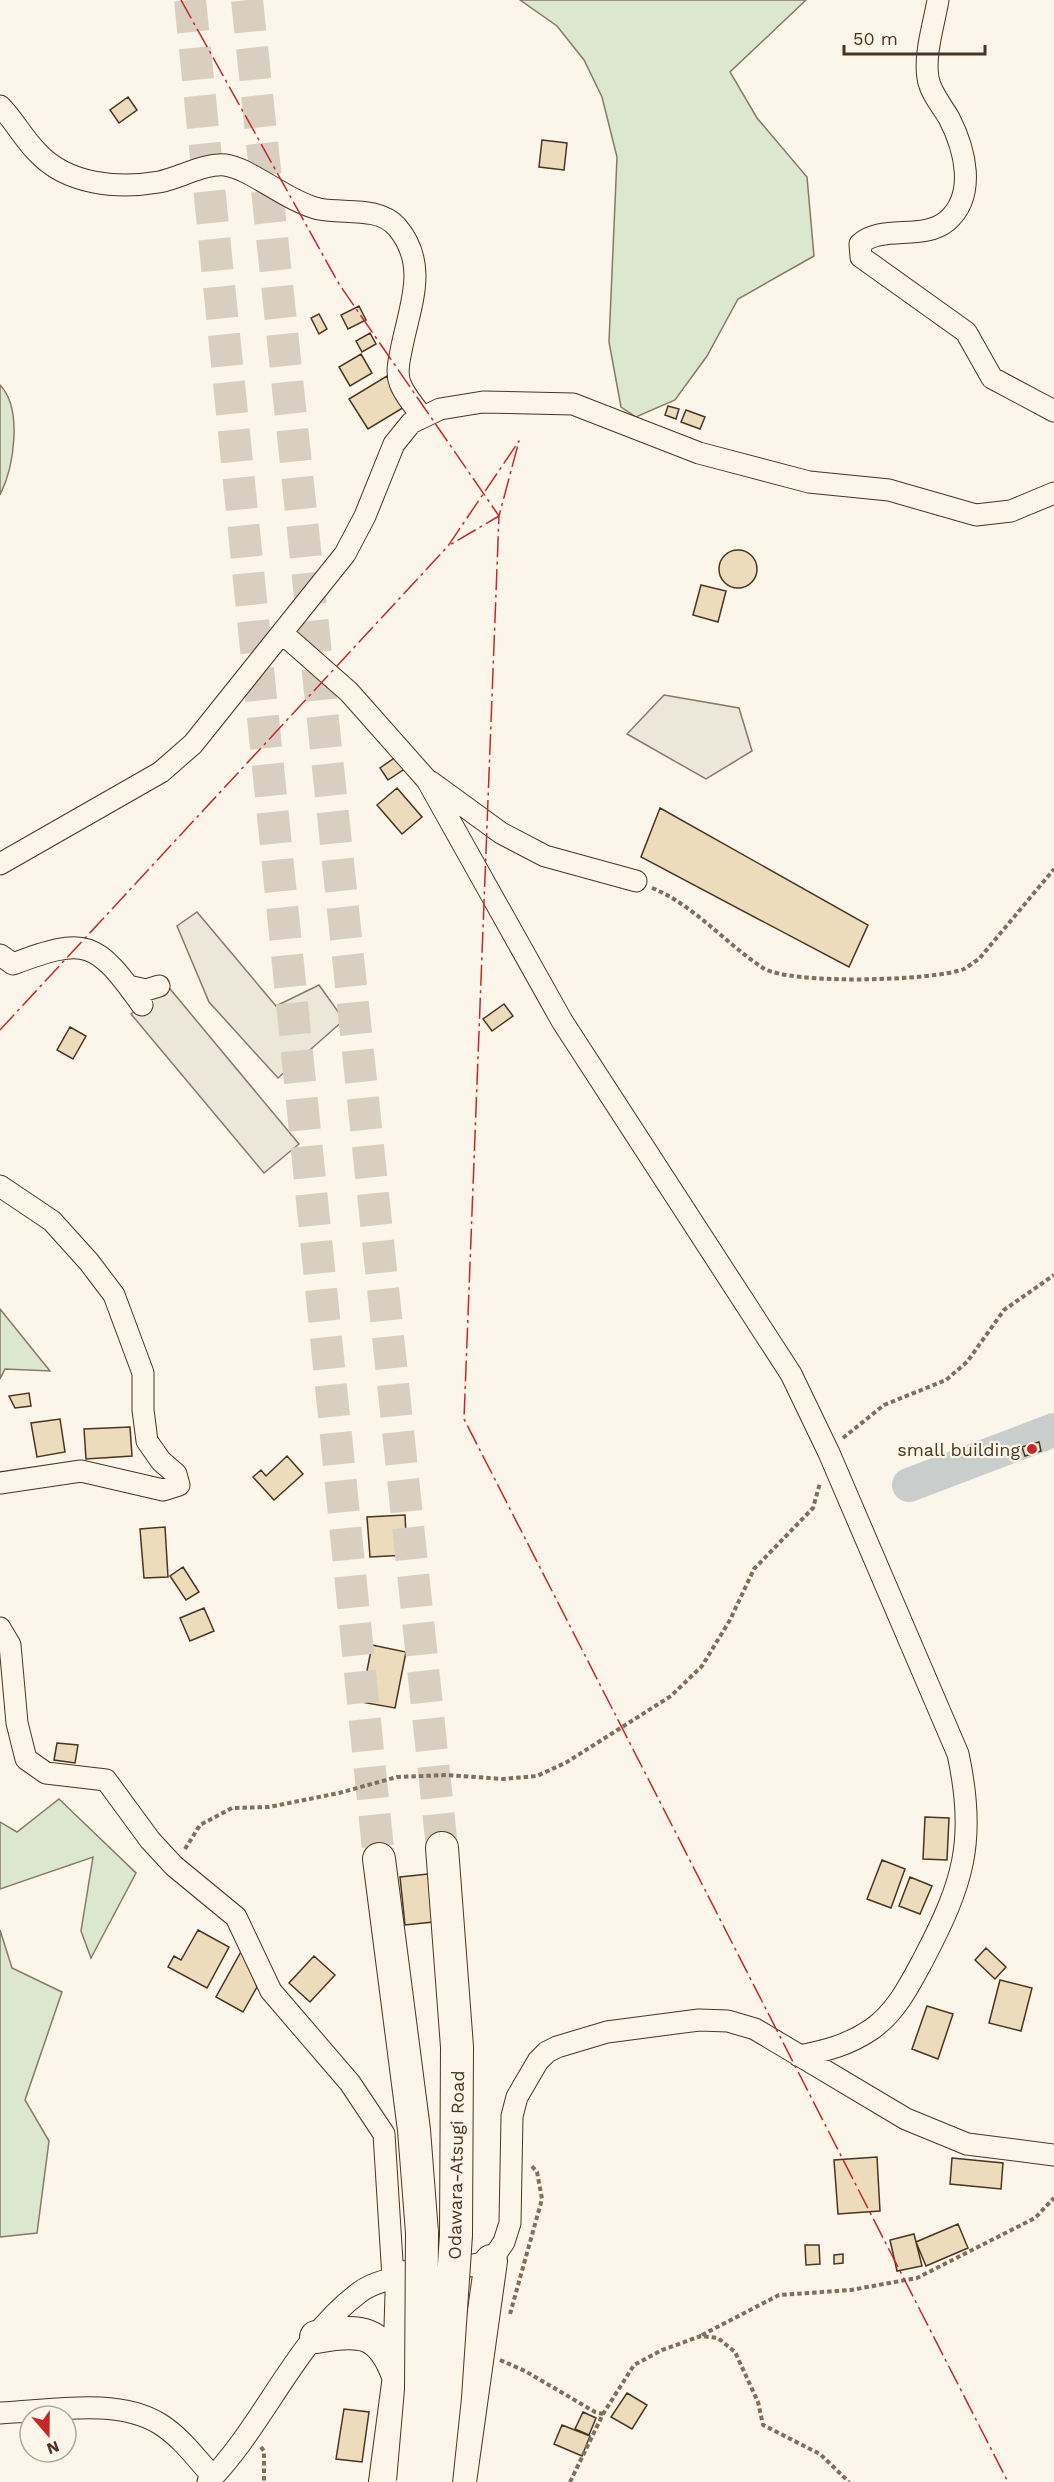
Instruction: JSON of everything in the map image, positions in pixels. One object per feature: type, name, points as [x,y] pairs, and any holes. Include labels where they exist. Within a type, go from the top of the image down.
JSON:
[{"type":"highway","name":"Odawara-Atsugi Road","points":[[436,2482],[451,2330],[456,2235],[457,2047],[442,1848]]},
{"type":"highway","name":"Odawara-Atsugi Road","points":[[379,1859],[414,2130],[422,2233],[421,2390],[413,2482]]},
{"type":"highway","points":[[460,2482],[491,2261]]},
{"type":"highway","points":[[385,2482],[399,2376],[397,2278]]},
{"type":"highway","points":[[316,2337],[346,2332],[362,2333],[374,2338],[386,2348],[399,2376]]},
{"type":"street","points":[[938,0],[927,76],[956,135],[966,172],[964,193],[960,204],[946,222],[926,231],[864,240],[860,244],[861,257],[966,332],[992,378],[1054,411]]},
{"type":"street","points":[[0,106],[38,154],[62,172],[77,178],[96,183],[140,184],[225,165],[306,205],[380,215],[395,224],[414,254],[417,275],[405,327],[398,375],[400,384],[422,417]]},
{"type":"street","points":[[0,864],[160,772],[193,744],[345,554],[365,516],[394,444],[411,423],[440,409],[468,403],[573,404],[699,453],[809,482],[890,490],[976,515],[1011,511],[1054,493]]},
{"type":"street","points":[[282,633],[350,692],[427,780],[562,1021],[791,1374],[829,1453],[958,1754],[966,1787],[966,1852],[958,1886],[946,1916],[896,2008],[872,2029],[845,2045],[799,2056]]},
{"type":"street","points":[[427,780],[501,833],[545,856],[636,881]]},
{"type":"street","points":[[0,955],[13,964],[56,948],[89,948],[112,966],[142,1005]]},
{"type":"street","points":[[128,986],[146,990],[159,986]]},
{"type":"street","points":[[0,1186],[52,1221],[89,1262],[114,1295],[143,1373],[143,1410],[147,1441],[161,1461],[176,1474],[179,1485],[163,1490],[81,1471],[0,1482]]},
{"type":"street","points":[[0,1628],[10,1645],[17,1723],[26,1759],[46,1773],[106,1780],[150,1840],[174,1866],[236,1917],[271,1991],[350,2082],[384,2134],[397,2278]]},
{"type":"street","points":[[0,2414],[117,2408],[138,2413],[170,2432],[210,2479],[316,2337],[360,2292],[397,2278],[453,2271],[491,2261],[504,2242],[510,2223],[512,2116],[518,2097],[538,2061],[557,2047],[607,2032],[714,2020],[755,2029],[906,2119],[966,2144],[1054,2155]]},
{"type":"path","points":[[636,881],[662,892],[681,905],[766,970],[801,979],[917,976],[963,969],[980,959],[1054,869]]},
{"type":"path","points":[[174,1866],[200,1825],[232,1808],[269,1807],[339,1793],[397,1777],[447,1775],[503,1779],[537,1776],[567,1762],[620,1731],[671,1696],[702,1666],[730,1620],[754,1569],[813,1508],[829,1453],[850,1432],[884,1405],[946,1380],[967,1362],[1004,1310],[1054,1275]]},
{"type":"path","points":[[507,2326],[542,2199],[537,2172],[512,2139]]},
{"type":"path","points":[[570,2482],[603,2414],[634,2365],[662,2350],[701,2336],[779,2295],[851,2290],[917,2278],[1035,2218],[1054,2198]]},
{"type":"path","points":[[701,2336],[717,2338],[735,2352],[759,2402],[763,2425],[820,2454],[849,2482]]},
{"type":"path","points":[[500,2348],[497,2359],[525,2371],[603,2414]]},
{"type":"path","points":[[248,2430],[264,2451],[264,2482]]},
{"type":"green space","points":[[520,0],[806,0],[730,72],[757,118],[807,177],[814,256],[738,299],[707,356],[675,400],[636,417],[621,407],[609,342],[617,157],[602,97],[584,60],[557,26]]},
{"type":"green space","points":[[0,385],[12,408],[14,439],[9,469],[0,495]]},
{"type":"green space","points":[[0,1309],[50,1371],[5,1369],[0,1379]]},
{"type":"green space","points":[[59,1799],[136,1873],[91,1958],[81,1931],[93,1857],[0,1889],[0,1822],[17,1832]]},
{"type":"green space","points":[[0,1930],[12,1968],[62,1992],[25,2100],[49,2141],[37,2233],[0,2237]]},
{"type":"shaded area","points":[[664,695],[739,708],[752,751],[706,779],[627,734]]},
{"type":"shaded area","points":[[197,912],[276,1006],[319,985],[344,1020],[278,1078],[209,1002],[177,926]]},
{"type":"shaded area","points":[[166,984],[299,1144],[264,1173],[131,1014]]},
{"type":"building","points":[[128,97],[137,110],[119,123],[110,110]]},
{"type":"building","points":[[542,140],[567,143],[564,170],[539,167]]},
{"type":"building","points":[[359,306],[366,320],[348,329],[341,315]]},
{"type":"building","points":[[319,314],[327,329],[319,334],[311,318]]},
{"type":"building","points":[[370,333],[376,344],[362,352],[356,341]]},
{"type":"building","points":[[361,354],[372,373],[350,386],[339,367]]},
{"type":"building","points":[[387,376],[406,406],[368,429],[349,399]]},
{"type":"building","points":[[668,406],[679,409],[676,419],[665,415]]},
{"type":"building","points":[[686,410],[705,417],[700,429],[681,422]]},
{"type":"building","points":[[738,550],[751,556],[757,569],[751,582],[738,588],[725,582],[719,569],[725,556]]},
{"type":"building","points":[[701,585],[726,591],[718,622],[693,615]]},
{"type":"building","points":[[400,754],[409,766],[388,780],[380,768]]},
{"type":"building","points":[[397,788],[422,817],[402,834],[377,805]]},
{"type":"building","points":[[660,808],[868,925],[849,967],[641,857]]},
{"type":"building","points":[[504,1004],[513,1016],[492,1031],[483,1019]]},
{"type":"building","points":[[70,1027],[86,1036],[73,1059],[57,1050]]},
{"type":"building","points":[[29,1393],[31,1406],[15,1408],[9,1396]]},
{"type":"building","points":[[60,1419],[65,1452],[37,1457],[31,1423]]},
{"type":"building","points":[[130,1427],[132,1456],[86,1459],[84,1429]]},
{"type":"building","name":"small building","points":[[1039,1442],[1041,1451],[1025,1456],[1022,1447]]},
{"type":"building","points":[[287,1456],[303,1474],[274,1500],[253,1477],[261,1470],[266,1476]]},
{"type":"building","points":[[405,1515],[407,1555],[370,1557],[367,1517]]},
{"type":"building","points":[[165,1527],[168,1577],[144,1578],[140,1529]]},
{"type":"building","points":[[183,1567],[199,1592],[186,1600],[170,1576]]},
{"type":"building","points":[[204,1608],[214,1631],[190,1641],[180,1618]]},
{"type":"building","points":[[372,1645],[406,1652],[395,1708],[361,1702]]},
{"type":"building","points":[[57,1743],[78,1745],[75,1763],[54,1760]]},
{"type":"building","points":[[925,1817],[949,1818],[947,1860],[923,1859]]},
{"type":"building","points":[[882,1860],[905,1869],[891,1908],[867,1899]]},
{"type":"building","points":[[428,1874],[433,1922],[405,1925],[400,1877]]},
{"type":"building","points":[[910,1877],[932,1886],[920,1914],[899,1906]]},
{"type":"building","points":[[198,1930],[229,1947],[207,1988],[168,1967],[174,1956],[181,1960]]},
{"type":"building","points":[[243,1948],[257,1987],[243,2012],[216,1997]]},
{"type":"building","points":[[986,1948],[1006,1967],[995,1979],[975,1960]]},
{"type":"building","points":[[314,1956],[335,1975],[310,2002],[289,1983]]},
{"type":"building","points":[[1000,1980],[1032,1988],[1021,2031],[989,2023]]},
{"type":"building","points":[[927,2006],[953,2014],[938,2059],[912,2049]]},
{"type":"building","points":[[877,2157],[880,2211],[838,2214],[834,2160]]},
{"type":"building","points":[[952,2158],[1003,2163],[1001,2189],[950,2184]]},
{"type":"building","points":[[958,2224],[968,2248],[926,2266],[916,2242]]},
{"type":"building","points":[[914,2234],[922,2266],[897,2271],[890,2240]]},
{"type":"building","points":[[805,2245],[819,2245],[820,2264],[806,2265]]},
{"type":"building","points":[[843,2254],[843,2263],[834,2264],[834,2255]]},
{"type":"building","points":[[627,2393],[647,2405],[632,2429],[611,2417]]},
{"type":"building","points":[[344,2409],[369,2412],[362,2462],[336,2459]]},
{"type":"building","points":[[583,2412],[596,2418],[589,2435],[575,2429]]},
{"type":"building","points":[[562,2425],[590,2436],[582,2456],[554,2444]]},
{"type":"waterway","points":[[909,1485],[1054,1430]]},
{"type":"tunnel","points":[[190,0],[379,1859]]},
{"type":"tunnel","points":[[247,0],[442,1848]]},
{"type":"power","points":[[181,0],[339,284],[499,516],[464,1419],[1008,2482]]},
{"type":"power","points":[[0,1030],[448,546],[519,441],[499,516],[448,546]]},
{"type":"place","name":"small building","points":[[1032,1449]]}]
